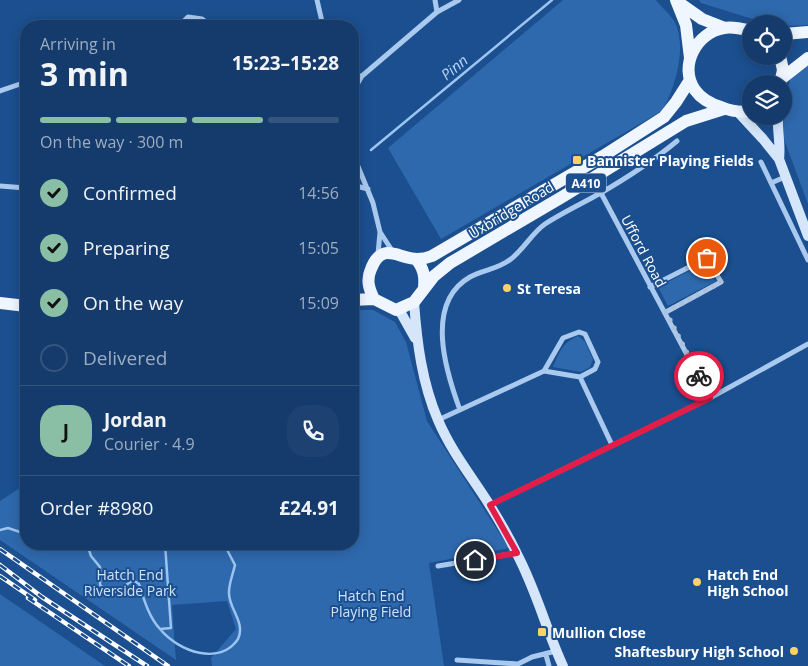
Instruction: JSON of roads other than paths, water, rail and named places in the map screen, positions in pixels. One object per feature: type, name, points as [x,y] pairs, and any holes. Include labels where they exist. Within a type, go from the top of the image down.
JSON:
[{"type":"main road","points":[[676,0],[702,19],[725,28],[742,30]]},
{"type":"main road","points":[[676,0],[686,25],[690,58],[690,80],[695,90],[709,104],[724,109],[742,112]]},
{"type":"main road","points":[[690,58],[694,49],[706,35],[725,28]]},
{"type":"main road","points":[[792,33],[808,32]]},
{"type":"main road","points":[[788,75],[808,58]]},
{"type":"main road","name":"Uxbridge Road","points":[[416,259],[432,256],[603,156],[664,117],[690,80]]},
{"type":"main road","name":"Uxbridge Road","points":[[414,302],[440,270],[450,263],[562,197],[673,128],[686,121],[724,109]]},
{"type":"main road","points":[[374,299],[368,283],[370,269],[378,258],[393,252],[416,259],[425,275],[424,288]]},
{"type":"main road","points":[[359,289],[368,283]]},
{"type":"main road","points":[[359,300],[374,299],[396,310],[414,302]]},
{"type":"main road","points":[[0,303],[20,305]]},
{"type":"street","points":[[317,0],[322,20]]},
{"type":"street","points":[[435,0],[437,12]]},
{"type":"street","points":[[359,81],[362,76],[437,12],[459,0]]},
{"type":"street","points":[[186,20],[188,18],[202,18],[204,20]]},
{"type":"street","points":[[0,91],[20,84]]},
{"type":"street","points":[[754,125],[778,159],[808,236]]},
{"type":"street","points":[[777,125],[780,148],[778,159]]},
{"type":"street","points":[[460,410],[447,376],[443,350],[442,322],[447,302],[458,286],[470,277],[510,260],[544,224],[601,193],[677,141]]},
{"type":"street","points":[[761,162],[808,260]]},
{"type":"street","points":[[359,173],[373,203],[380,232],[378,258]]},
{"type":"street","points":[[771,182],[786,177]]},
{"type":"street","points":[[0,186],[20,188]]},
{"type":"street","points":[[359,187],[368,189]]},
{"type":"street","name":"Ufford Road","points":[[601,193],[650,287],[666,312],[710,398]]},
{"type":"street","points":[[380,232],[393,252]]},
{"type":"street","points":[[650,287],[707,258],[721,282],[666,312]]},
{"type":"street","points":[[414,302],[416,342],[438,420],[459,459],[490,505],[517,553],[530,580],[551,652],[563,666]]},
{"type":"street","points":[[396,310],[401,313],[416,342]]},
{"type":"street","points":[[438,420],[544,371],[580,377],[595,368],[598,362],[585,334],[579,332],[563,338],[544,371]]},
{"type":"street","points":[[490,505],[710,398],[808,344]]},
{"type":"street","points":[[580,377],[612,445]]},
{"type":"street","points":[[438,566],[517,553]]},
{"type":"street","points":[[457,660],[518,664],[532,657],[551,652]]},
{"type":"street","points":[[549,666],[551,652]]},
{"type":"waterway","name":"Pinn","points":[[371,150],[552,0]]},
{"type":"waterway","points":[[0,530],[8,528],[20,532]]},
{"type":"waterway","points":[[89,550],[91,556],[100,567],[100,585],[109,593],[118,591],[133,580],[139,584],[153,619],[168,637],[188,649],[210,654],[221,652],[230,647],[238,639],[240,633],[240,627],[229,598],[230,582],[235,565],[227,550]]},
{"type":"waterway","points":[[160,629],[171,628],[165,550]]},
{"type":"railway","points":[[0,549],[168,666]]},
{"type":"railway","points":[[0,565],[42,597],[147,666]]},
{"type":"railway","points":[[0,576],[35,600]]},
{"type":"railway","points":[[28,598],[129,666]]},
{"type":"place","name":"Bannister Playing Fields","points":[[577,160]]},
{"type":"place","name":"St Teresa","points":[[507,288]]},
{"type":"place","name":"Hatch End High School","points":[[697,582]]},
{"type":"place","name":"Mullion Close","points":[[542,632]]},
{"type":"place","name":"Shaftesbury High School","points":[[794,651]]},
{"type":"park label","name":"Hatch End Riverside Park","points":[[130,582]]},
{"type":"park label","name":"Hatch End Playing Field","points":[[371,604]]}]
